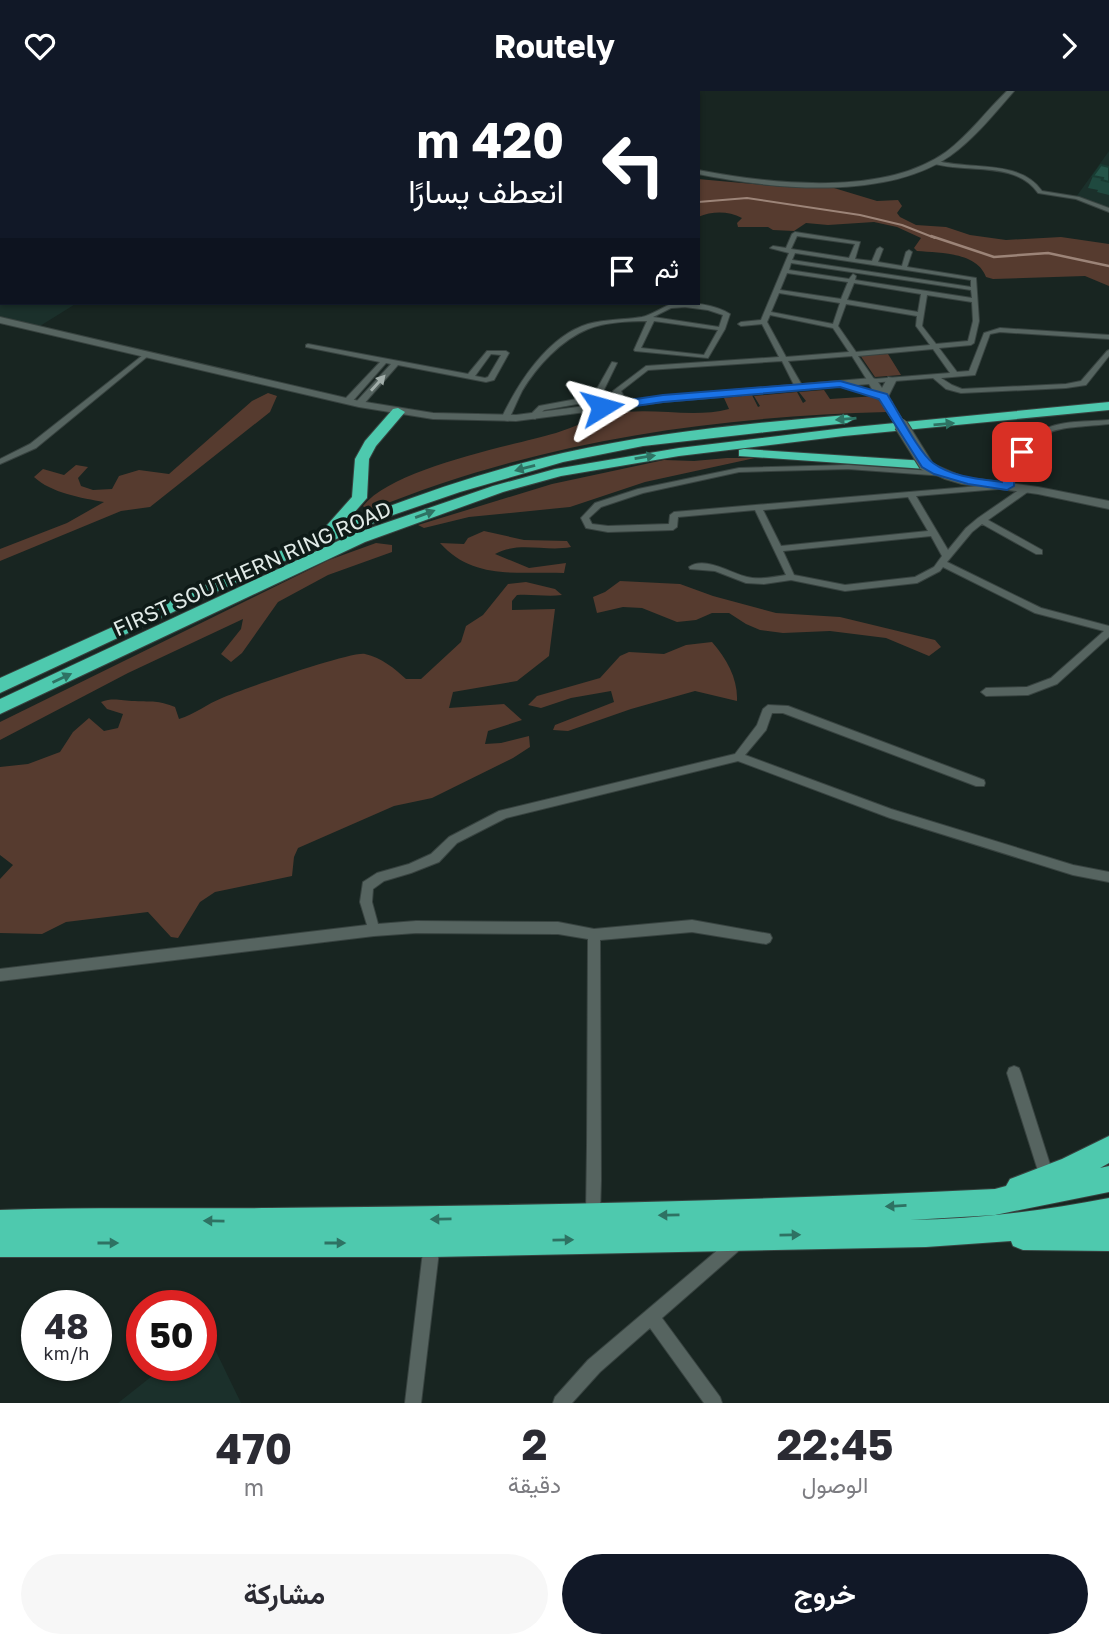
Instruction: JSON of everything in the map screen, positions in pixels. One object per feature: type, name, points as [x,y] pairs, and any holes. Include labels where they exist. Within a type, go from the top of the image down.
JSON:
[{"type":"highway","name":"FIRST SOUTHERN RING ROAD","points":[[0,686],[327,535],[523,468],[624,445],[730,429],[1056,402],[1109,394]]},
{"type":"highway","name":"FIRST SOUTHERN RING ROAD","points":[[0,707],[359,538],[498,489],[560,472],[680,452],[844,432],[1109,406]]},
{"type":"highway","points":[[327,535],[359,498],[362,459],[370,444],[398,412]]},
{"type":"highway","points":[[680,452],[746,453],[934,470]]},
{"type":"highway","points":[[354,505],[359,515],[378,516]]},
{"type":"highway","points":[[964,1202],[1009,1192],[1047,1178],[1109,1149]]},
{"type":"highway","points":[[0,1224],[97,1220],[267,1222],[780,1213],[1009,1200],[1109,1179]]},
{"type":"highway","points":[[927,1235],[1052,1223],[1109,1212]]},
{"type":"highway","points":[[0,1243],[432,1243],[865,1233],[1109,1237]]},
{"type":"highway","points":[[0,1251],[40,1243]]},
{"type":"main road","points":[[700,173],[769,183],[835,184],[895,175],[934,162],[964,140],[1012,91]]},
{"type":"main road","points":[[0,320],[145,356],[398,412],[505,419],[624,404],[872,381],[934,470],[968,481],[1109,505]]},
{"type":"main road","points":[[885,399],[892,379]]},
{"type":"main road","points":[[840,384],[885,399]]},
{"type":"street","points":[[934,162],[946,166],[1023,174],[1037,185],[1040,192],[1077,198],[1109,210]]},
{"type":"street","points":[[788,250],[794,234],[858,243],[851,260]]},
{"type":"street","points":[[624,404],[617,391],[646,368],[971,343],[976,321],[974,279],[773,248]]},
{"type":"street","points":[[874,264],[880,249]]},
{"type":"street","points":[[788,250],[792,252],[786,271],[764,322],[799,387]]},
{"type":"street","points":[[904,268],[909,252]]},
{"type":"street","points":[[789,261],[974,289]]},
{"type":"street","points":[[835,326],[860,261]]},
{"type":"street","points":[[786,271],[974,300]]},
{"type":"street","points":[[777,291],[919,314]]},
{"type":"street","points":[[924,292],[919,326],[955,374]]},
{"type":"street","points":[[671,306],[686,306],[725,313],[726,322],[709,356],[704,358],[637,350],[649,319],[671,306]]},
{"type":"street","points":[[768,313],[835,326],[872,381],[972,373],[987,334],[1000,330],[1109,337]]},
{"type":"street","points":[[505,419],[520,387],[533,369],[545,356],[585,327],[649,319],[722,329]]},
{"type":"street","points":[[741,324],[764,322]]},
{"type":"street","points":[[308,346],[471,377],[489,379],[506,353],[489,352],[471,377]]},
{"type":"street","points":[[934,376],[949,387],[961,391],[1066,386],[1083,383],[1109,352]]},
{"type":"street","points":[[0,462],[33,446],[145,356]]},
{"type":"street","points":[[354,402],[386,360]]},
{"type":"street","points":[[354,402],[397,362]]},
{"type":"street","points":[[532,417],[542,408],[596,398],[614,363]]},
{"type":"street","points":[[945,491],[934,470],[848,467],[739,470],[641,491],[598,505],[585,518],[589,526],[608,529],[673,527],[674,515],[1007,486],[1009,470],[1022,452],[1045,430],[1109,422]]},
{"type":"street","points":[[693,567],[716,568],[746,580],[764,581],[791,577],[845,588],[918,580],[937,569],[981,520],[1026,489]]},
{"type":"street","points":[[911,495],[933,533],[944,559],[1038,611],[1109,631]]},
{"type":"street","points":[[758,507],[791,577]]},
{"type":"street","points":[[981,520],[1039,552]]},
{"type":"street","points":[[778,549],[933,533]]},
{"type":"street","points":[[986,692],[1028,691],[1054,681],[1109,631]]},
{"type":"street","points":[[738,757],[762,727],[768,709],[775,708],[980,783]]},
{"type":"street","points":[[374,930],[366,902],[367,886],[381,877],[411,869],[435,858],[453,840],[503,814],[738,757],[890,813],[1073,870],[1109,877]]},
{"type":"street","points":[[0,975],[416,927],[558,928],[594,935],[691,926],[766,938]]},
{"type":"street","points":[[593,1216],[596,1146],[592,1014],[594,935]]},
{"type":"street","points":[[1014,1073],[1047,1178]]},
{"type":"street","points":[[561,1403],[594,1366],[745,1236]]},
{"type":"street","points":[[413,1403],[432,1243]]},
{"type":"street","points":[[651,1316],[714,1403]]},
{"type":"shaded area","points":[[1109,151],[1109,209],[1076,197]]},
{"type":"shaded area","points":[[700,179],[785,187],[834,188],[877,201],[898,200],[902,206],[897,213],[916,225],[946,227],[970,235],[1006,240],[1061,237],[1109,244],[1109,286],[1085,276],[993,279],[986,277],[975,263],[966,258],[917,251],[914,248],[921,238],[897,227],[874,222],[828,225],[806,223],[794,231],[773,230],[768,227],[738,227],[737,223],[742,218],[726,213],[700,216]]},
{"type":"shaded area","points":[[0,305],[74,305],[40,326],[0,317]]},
{"type":"shaded area","points":[[888,354],[901,375],[875,377],[860,355]]},
{"type":"shaded area","points":[[824,390],[830,399],[877,396],[887,412],[753,420],[623,437],[494,467],[368,511],[363,506],[378,493],[425,470],[556,433],[605,415],[641,411],[715,412],[729,409],[724,398],[752,395],[758,407],[760,406],[754,396],[797,392],[803,403],[806,401],[799,392]]},
{"type":"shaded area","points":[[268,393],[277,396],[270,412],[150,507],[121,511],[0,561],[0,549],[67,523],[104,502],[67,494],[41,483],[34,477],[43,469],[64,475],[76,465],[88,467],[78,478],[81,486],[93,490],[112,489],[119,476],[139,470],[169,474],[252,401]]},
{"type":"shaded area","points":[[755,458],[645,482],[570,507],[469,517],[424,528],[418,525],[552,484],[664,460]]},
{"type":"shaded area","points":[[484,531],[524,540],[567,541],[571,547],[523,547],[495,554],[529,568],[566,563],[564,573],[514,573],[482,569],[453,555],[440,543],[464,544],[468,538]]},
{"type":"shaded area","points":[[376,543],[392,545],[392,552],[328,575],[278,602],[242,653],[231,662],[221,654],[241,629],[243,619],[128,673],[0,740],[0,722],[329,560]]},
{"type":"shaded area","points":[[620,581],[680,584],[776,613],[840,617],[935,640],[941,647],[929,656],[886,638],[830,631],[783,633],[760,630],[729,613],[712,613],[696,620],[677,622],[642,608],[623,607],[597,613],[593,597]]},
{"type":"shaded area","points":[[526,582],[555,589],[562,595],[517,595],[512,601],[512,610],[555,609],[549,656],[517,681],[453,692],[449,708],[504,704],[522,720],[488,731],[485,744],[529,736],[530,747],[432,798],[394,806],[298,848],[292,876],[215,892],[200,902],[178,938],[171,937],[148,912],[66,922],[42,934],[0,933],[0,879],[13,865],[0,855],[0,767],[28,764],[60,752],[73,732],[89,718],[104,731],[118,728],[123,714],[107,709],[101,702],[118,700],[164,703],[175,707],[179,719],[222,698],[272,680],[339,658],[365,654],[392,667],[406,679],[421,679],[461,642],[466,626],[483,615],[508,584]]},
{"type":"shaded area","points":[[712,642],[730,670],[736,685],[737,701],[695,691],[568,731],[553,730],[555,725],[614,702],[611,691],[571,698],[541,708],[528,705],[537,696],[600,678],[620,656],[629,652],[664,654],[686,645]]},
{"type":"shaded area","points":[[217,1354],[241,1403],[118,1403],[146,1381],[217,1381]]},
{"type":"building","points":[[1101,165],[1109,167],[1109,182],[1093,176]]},
{"type":"waterway","points":[[700,202],[747,198],[860,215],[902,225],[935,238]]},
{"type":"waterway","points":[[931,236],[994,257],[1048,253],[1109,266]]},
{"type":"route","points":[[602,407],[840,384],[883,397],[926,465],[938,471],[968,481],[1007,486],[1009,470],[1022,452]]}]
